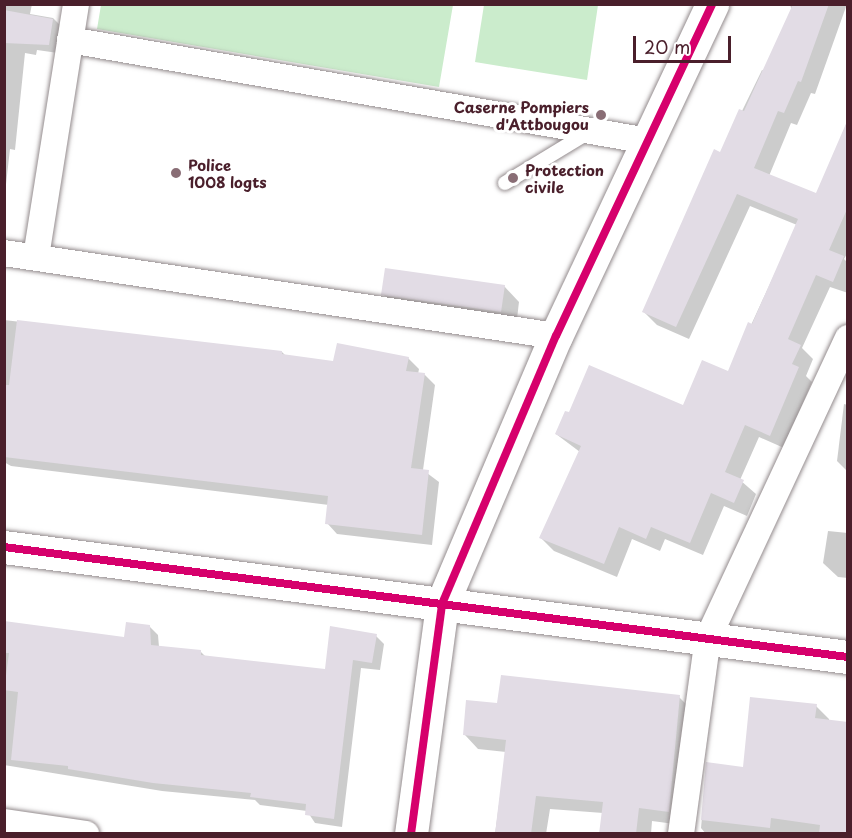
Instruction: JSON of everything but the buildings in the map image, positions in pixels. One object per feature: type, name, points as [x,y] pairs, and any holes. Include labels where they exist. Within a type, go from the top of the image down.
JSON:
[{"type":"street","points":[[36,257],[76,4]]},
{"type":"street","points":[[411,834],[442,604],[556,336],[712,4]]},
{"type":"street","points":[[70,40],[648,141]]},
{"type":"street","points":[[4,253],[556,336]]},
{"type":"street","points":[[681,834],[708,639],[844,353]]},
{"type":"street","points":[[4,547],[848,657]]},
{"type":"street","points":[[4,822],[86,834]]},
{"type":"lane","points":[[505,183],[591,131]]},
{"type":"green space","points":[[101,4],[453,5],[439,87],[97,29]]},
{"type":"green space","points":[[484,5],[598,5],[587,80],[475,62]]},
{"type":"cycle path","points":[[411,834],[442,604],[556,336],[712,4]]},
{"type":"cycle path","points":[[4,547],[848,657]]},
{"type":"place","name":"Caserne Pompiers d'Attbougou","points":[[601,115]]},
{"type":"place","name":"Police 1008 logts","points":[[176,173]]},
{"type":"place","name":"Protection civile","points":[[513,178]]}]
